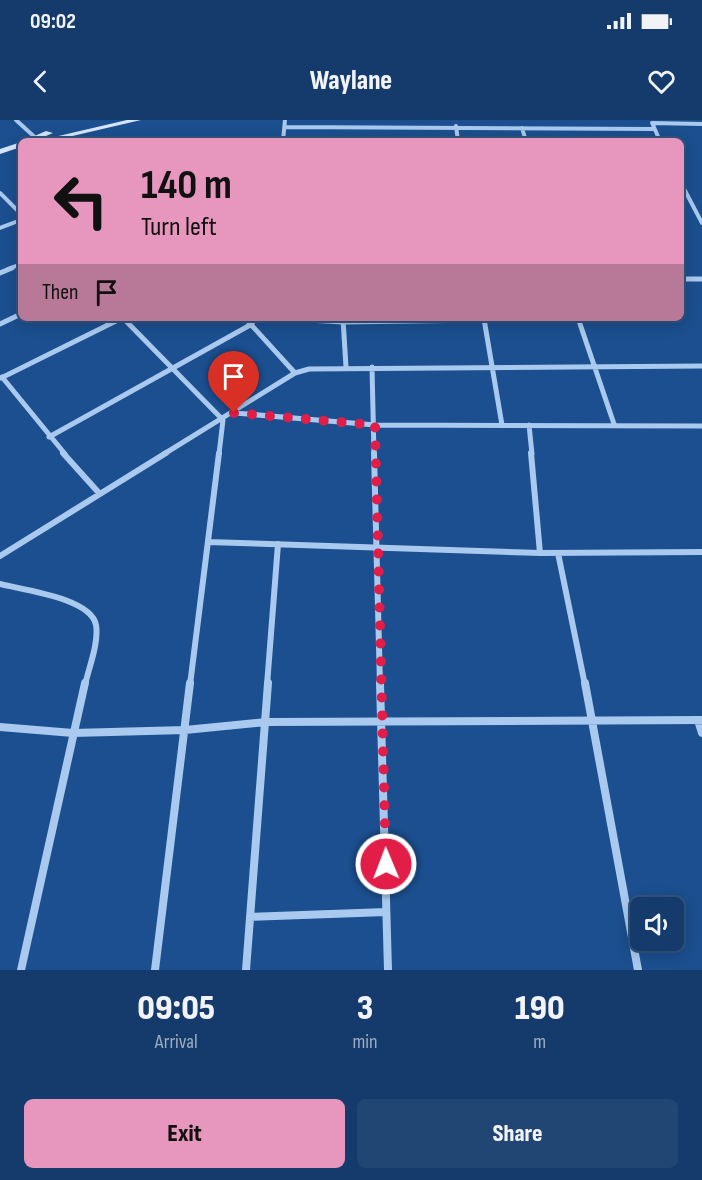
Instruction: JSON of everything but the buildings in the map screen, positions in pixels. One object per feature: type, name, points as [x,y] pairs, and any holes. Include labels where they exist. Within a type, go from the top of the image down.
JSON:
[{"type":"street","points":[[16,120],[37,138]]},
{"type":"street","points":[[42,138],[108,120]]},
{"type":"street","points":[[43,138],[136,120]]},
{"type":"street","points":[[283,138],[285,120]]},
{"type":"street","points":[[437,120],[438,127]]},
{"type":"street","points":[[542,120],[545,128]]},
{"type":"street","points":[[658,138],[651,121],[702,124]]},
{"type":"street","points":[[285,127],[456,126],[654,129]]},
{"type":"street","points":[[456,126],[458,138]]},
{"type":"street","points":[[522,128],[525,138]]},
{"type":"street","points":[[0,152],[18,145]]},
{"type":"street","points":[[684,189],[702,223]]},
{"type":"street","points":[[0,193],[18,211]]},
{"type":"street","points":[[684,199],[689,199]]},
{"type":"street","points":[[0,228],[18,221]]},
{"type":"street","points":[[0,273],[18,265]]},
{"type":"street","points":[[684,279],[702,279]]},
{"type":"street","points":[[0,324],[18,315]]},
{"type":"street","points":[[99,493],[1,377],[117,321]]},
{"type":"street","points":[[126,321],[223,420]]},
{"type":"street","points":[[50,437],[253,321],[295,373]]},
{"type":"street","points":[[343,321],[346,366]]},
{"type":"street","points":[[484,321],[502,425]]},
{"type":"street","points":[[579,321],[614,424]]},
{"type":"street","points":[[0,546],[2,554],[99,493],[223,420],[295,373],[309,369],[346,366],[595,368],[702,366]]},
{"type":"street","points":[[372,368],[388,970]]},
{"type":"street","points":[[234,413],[375,425],[702,426]]},
{"type":"street","points":[[155,970],[223,420]]},
{"type":"street","points":[[529,425],[540,553]]},
{"type":"street","points":[[208,542],[540,553],[702,552]]},
{"type":"street","points":[[246,970],[278,544]]},
{"type":"street","points":[[558,553],[593,722],[638,970]]},
{"type":"street","points":[[0,585],[72,603],[89,613],[96,622],[96,634],[21,970]]},
{"type":"street","points":[[0,727],[73,733],[185,730],[266,722],[700,720],[702,733]]},
{"type":"street","points":[[250,917],[387,912]]},
{"type":"route","points":[[234,413],[375,425],[386,864]]}]
